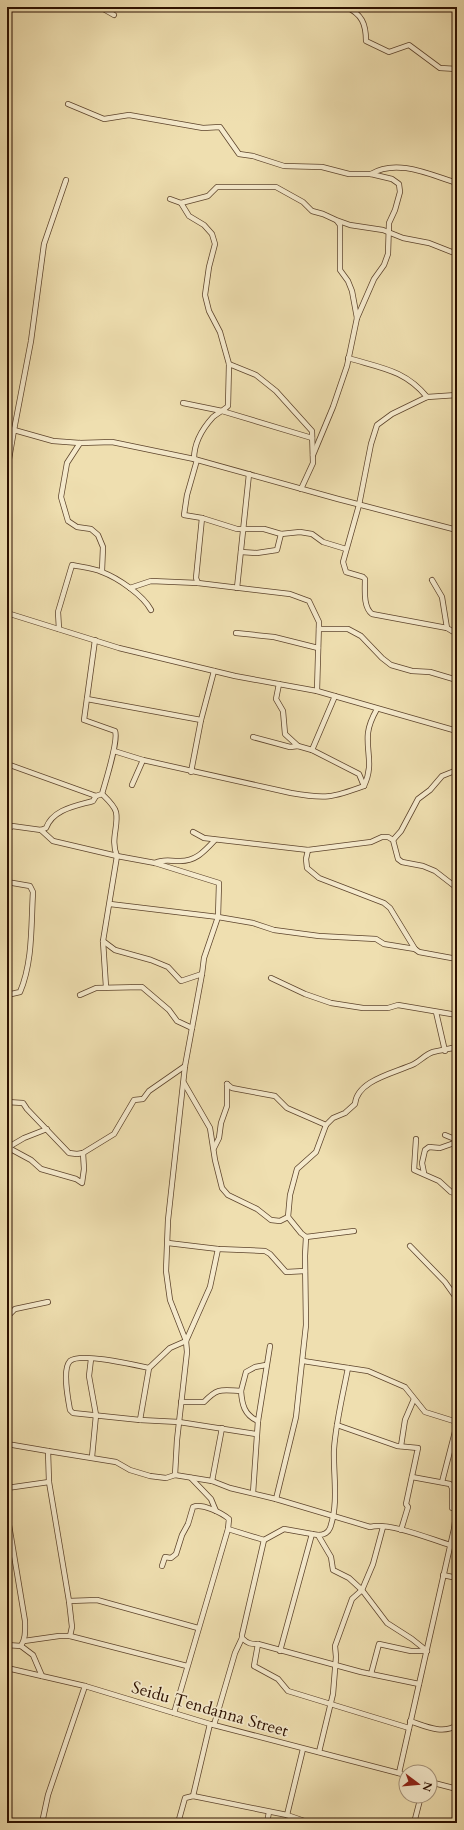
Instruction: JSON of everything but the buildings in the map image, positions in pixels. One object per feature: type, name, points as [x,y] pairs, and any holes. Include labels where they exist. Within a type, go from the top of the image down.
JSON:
[{"type":"street","points":[[100,7],[114,15]]},
{"type":"street","points":[[346,7],[362,17],[366,28],[366,41],[389,52],[409,45],[440,68],[457,69]]},
{"type":"street","points":[[68,104],[104,119],[129,116],[203,128],[220,127],[240,154],[253,156],[284,166],[322,167],[350,174],[371,174],[392,179],[399,184],[400,192],[395,210],[389,223],[388,254],[384,265],[374,279],[357,318],[348,358],[333,407],[313,455]]},
{"type":"street","points":[[371,174],[378,170],[401,168],[421,171],[457,184]]},
{"type":"street","points":[[7,472],[32,341],[44,244],[66,180]]},
{"type":"street","points":[[170,199],[181,203],[208,196],[217,187],[276,187],[303,202],[312,211],[336,220],[350,225],[388,232],[403,238],[429,243],[457,254]]},
{"type":"street","points":[[181,203],[189,216],[204,225],[212,234],[215,244],[209,267],[205,295],[209,311],[220,332],[229,364],[229,403],[213,418],[199,436],[194,450],[196,459],[187,495],[184,515],[202,518],[237,529],[264,529],[281,534],[300,532],[312,534],[324,542],[346,549]]},
{"type":"street","points":[[336,220],[340,225],[340,270],[348,281],[352,291],[357,318]]},
{"type":"street","points":[[348,358],[392,370],[417,385],[427,398]]},
{"type":"street","points":[[229,364],[256,375],[276,391],[312,431],[313,463],[301,489]]},
{"type":"street","points":[[457,395],[427,398],[392,414],[378,424],[371,444],[360,505],[343,562],[346,572],[365,579],[366,601],[369,612],[372,614],[447,628],[457,634]]},
{"type":"street","points":[[183,403],[222,411],[312,438]]},
{"type":"street","points":[[7,428],[53,441],[80,443],[112,442],[196,459],[301,489],[457,530]]},
{"type":"street","points":[[80,443],[67,463],[61,497],[68,521],[77,527],[92,529],[98,535],[103,547],[102,572]]},
{"type":"street","points":[[237,588],[249,474]]},
{"type":"street","points":[[198,583],[196,578],[202,518]]},
{"type":"street","points":[[241,552],[257,553],[277,550],[281,534]]},
{"type":"street","points":[[59,629],[58,612],[72,565],[102,572],[130,588],[147,603],[151,610]]},
{"type":"street","points":[[432,580],[442,597],[447,628]]},
{"type":"street","points":[[130,588],[151,581],[198,583],[290,594],[309,601],[319,622],[317,691]]},
{"type":"street","points":[[7,613],[119,648],[214,671],[317,691],[457,731]]},
{"type":"street","points":[[319,630],[348,629],[361,636],[382,658],[392,665],[412,671],[430,672],[457,680]]},
{"type":"street","points":[[236,633],[274,637],[318,648]]},
{"type":"street","points":[[95,640],[84,720],[115,731],[116,734],[114,751],[102,794]]},
{"type":"street","points":[[192,772],[201,720],[214,671]]},
{"type":"street","points":[[279,684],[276,699],[283,711],[285,734],[298,746]]},
{"type":"street","points":[[312,750],[335,696]]},
{"type":"street","points":[[87,699],[201,720]]},
{"type":"street","points":[[364,786],[371,766],[368,733],[377,709]]},
{"type":"street","points":[[253,737],[290,747],[298,746],[312,750],[359,774],[364,786]]},
{"type":"street","points":[[114,751],[192,772],[315,798],[336,796],[364,786]]},
{"type":"street","points":[[132,785],[143,760]]},
{"type":"street","points":[[7,764],[96,796],[102,794]]},
{"type":"street","points":[[393,840],[401,831],[418,799],[430,790],[442,776],[457,770]]},
{"type":"street","points":[[102,794],[111,803],[116,812],[113,847],[117,856],[103,941],[106,987]]},
{"type":"street","points":[[7,830],[12,826],[41,830],[46,828],[49,820],[58,812],[93,801],[96,796]]},
{"type":"street","points":[[41,830],[53,841],[117,856],[156,863],[219,883],[218,917],[204,958],[185,1066],[168,1220],[166,1270],[170,1300],[186,1342],[187,1352],[175,1475]]},
{"type":"street","points":[[193,832],[204,838],[215,840],[308,850],[371,842],[382,837],[388,837],[393,840],[398,859],[402,862],[423,866],[435,871],[457,888]]},
{"type":"street","points":[[156,863],[163,860],[192,860],[207,850],[215,840]]},
{"type":"street","points":[[308,850],[306,859],[307,868],[319,878],[384,903],[390,908],[415,949]]},
{"type":"street","points":[[7,882],[30,886],[33,892],[29,952],[24,983],[20,992],[7,995]]},
{"type":"street","points":[[110,904],[218,917],[274,930],[319,936],[376,939],[384,944],[415,949],[419,952],[457,958]]},
{"type":"street","points":[[103,941],[116,950],[151,960],[168,967],[181,981],[202,974]]},
{"type":"street","points":[[271,978],[306,994],[331,1003],[363,1008],[388,1008],[398,1005],[457,1015]]},
{"type":"street","points":[[80,995],[96,988],[142,987],[170,1010],[177,1021],[192,1028]]},
{"type":"street","points":[[436,1012],[445,1050]]},
{"type":"street","points":[[354,1231],[306,1237],[301,1233],[288,1217],[290,1195],[297,1169],[316,1152],[326,1124],[333,1118],[345,1113],[355,1104],[356,1096],[361,1089],[415,1063],[432,1053],[457,1047]]},
{"type":"street","points":[[7,1102],[23,1103],[26,1109],[69,1153],[83,1153],[114,1134],[134,1100],[143,1099],[149,1091],[185,1066]]},
{"type":"street","points":[[184,1083],[210,1128],[215,1160],[222,1188],[228,1195],[257,1209],[271,1220],[280,1220],[288,1217]]},
{"type":"street","points":[[214,1148],[219,1138],[221,1123],[227,1106],[227,1084],[232,1088],[275,1096],[287,1108],[326,1124]]},
{"type":"street","points":[[7,1148],[24,1138],[46,1129]]},
{"type":"street","points":[[445,1136],[457,1141]]},
{"type":"street","points":[[416,1139],[414,1170],[424,1173],[439,1181],[451,1192],[457,1194]]},
{"type":"street","points":[[424,1173],[422,1163],[425,1150],[429,1147],[440,1148],[457,1141]]},
{"type":"street","points":[[7,1148],[31,1160],[42,1168],[82,1182],[84,1169],[83,1153]]},
{"type":"street","points":[[276,1499],[296,1417],[303,1361],[306,1325],[306,1237]]},
{"type":"street","points":[[168,1243],[218,1249],[264,1251],[270,1254],[286,1272],[305,1271]]},
{"type":"street","points":[[410,1246],[445,1282],[457,1299]]},
{"type":"street","points":[[140,1420],[149,1368],[170,1348],[186,1342],[210,1287],[218,1249]]},
{"type":"street","points":[[7,1317],[15,1309],[48,1302]]},
{"type":"street","points":[[253,1493],[256,1434],[270,1346]]},
{"type":"street","points":[[149,1368],[114,1360],[79,1357],[70,1361],[67,1368],[67,1385],[71,1411],[96,1416],[179,1422],[256,1434]]},
{"type":"street","points":[[91,1359],[89,1376],[96,1416],[92,1457]]},
{"type":"street","points":[[303,1361],[368,1371],[405,1387],[425,1412],[457,1423],[442,1482]]},
{"type":"street","points":[[258,1421],[251,1418],[242,1406],[241,1391],[246,1372],[255,1367],[266,1366]]},
{"type":"street","points":[[193,1796],[212,1725],[235,1652],[242,1638],[264,1540],[284,1528],[318,1535],[324,1535],[330,1530],[335,1484],[334,1450],[337,1425],[348,1368]]},
{"type":"street","points":[[181,1402],[204,1402],[213,1392],[221,1390],[241,1391]]},
{"type":"street","points":[[401,1446],[405,1420],[414,1399]]},
{"type":"street","points":[[337,1425],[401,1446],[418,1448],[406,1504],[408,1507],[401,1530]]},
{"type":"street","points":[[212,1480],[222,1428]]},
{"type":"street","points":[[7,1444],[116,1462],[130,1470],[150,1476],[166,1478],[175,1475],[212,1480],[230,1488],[276,1499],[370,1527],[383,1527],[401,1530],[450,1545]]},
{"type":"street","points":[[48,1451],[49,1482],[69,1601],[72,1627],[70,1636]]},
{"type":"street","points":[[401,1764],[443,1575],[455,1530],[457,1508],[452,1508],[452,1488],[450,1484],[412,1476]]},
{"type":"street","points":[[191,1478],[211,1499],[216,1511]]},
{"type":"street","points":[[7,1488],[49,1482]]},
{"type":"street","points":[[162,1566],[165,1557],[172,1558],[176,1554],[193,1507],[196,1506],[216,1511],[229,1519],[228,1529],[174,1713]]},
{"type":"street","points":[[7,1513],[25,1621],[23,1643],[33,1655],[42,1676]]},
{"type":"street","points":[[318,1752],[331,1703],[335,1665],[335,1646],[352,1599],[362,1590],[373,1564],[383,1527]]},
{"type":"street","points":[[228,1529],[264,1540]]},
{"type":"street","points":[[280,1650],[312,1534]]},
{"type":"street","points":[[318,1535],[331,1557],[333,1570],[349,1578],[362,1590],[387,1623],[412,1639],[427,1651]]},
{"type":"street","points":[[443,1575],[457,1578]]},
{"type":"street","points":[[69,1601],[97,1600],[198,1628]]},
{"type":"street","points":[[7,1645],[59,1636],[70,1636],[187,1666]]},
{"type":"street","points":[[242,1638],[249,1644],[258,1644],[371,1674],[419,1684]]},
{"type":"street","points":[[258,1644],[254,1666],[278,1678],[288,1691],[409,1728]]},
{"type":"street","points":[[371,1674],[379,1644],[411,1651],[427,1651]]},
{"type":"street","name":"Seidu Tendanna Street","points":[[7,1668],[85,1686],[212,1725],[398,1773]]},
{"type":"street","points":[[42,1823],[48,1795],[85,1686]]},
{"type":"street","points":[[410,1721],[439,1730],[453,1728],[457,1725]]},
{"type":"street","points":[[286,1815],[303,1749]]},
{"type":"street","points":[[438,1784],[457,1789]]},
{"type":"street","points":[[178,1823],[185,1798],[193,1796],[286,1815],[310,1823]]},
{"type":"street","points":[[414,1823],[419,1804]]},
{"type":"street","points":[[267,1823],[269,1812]]}]
